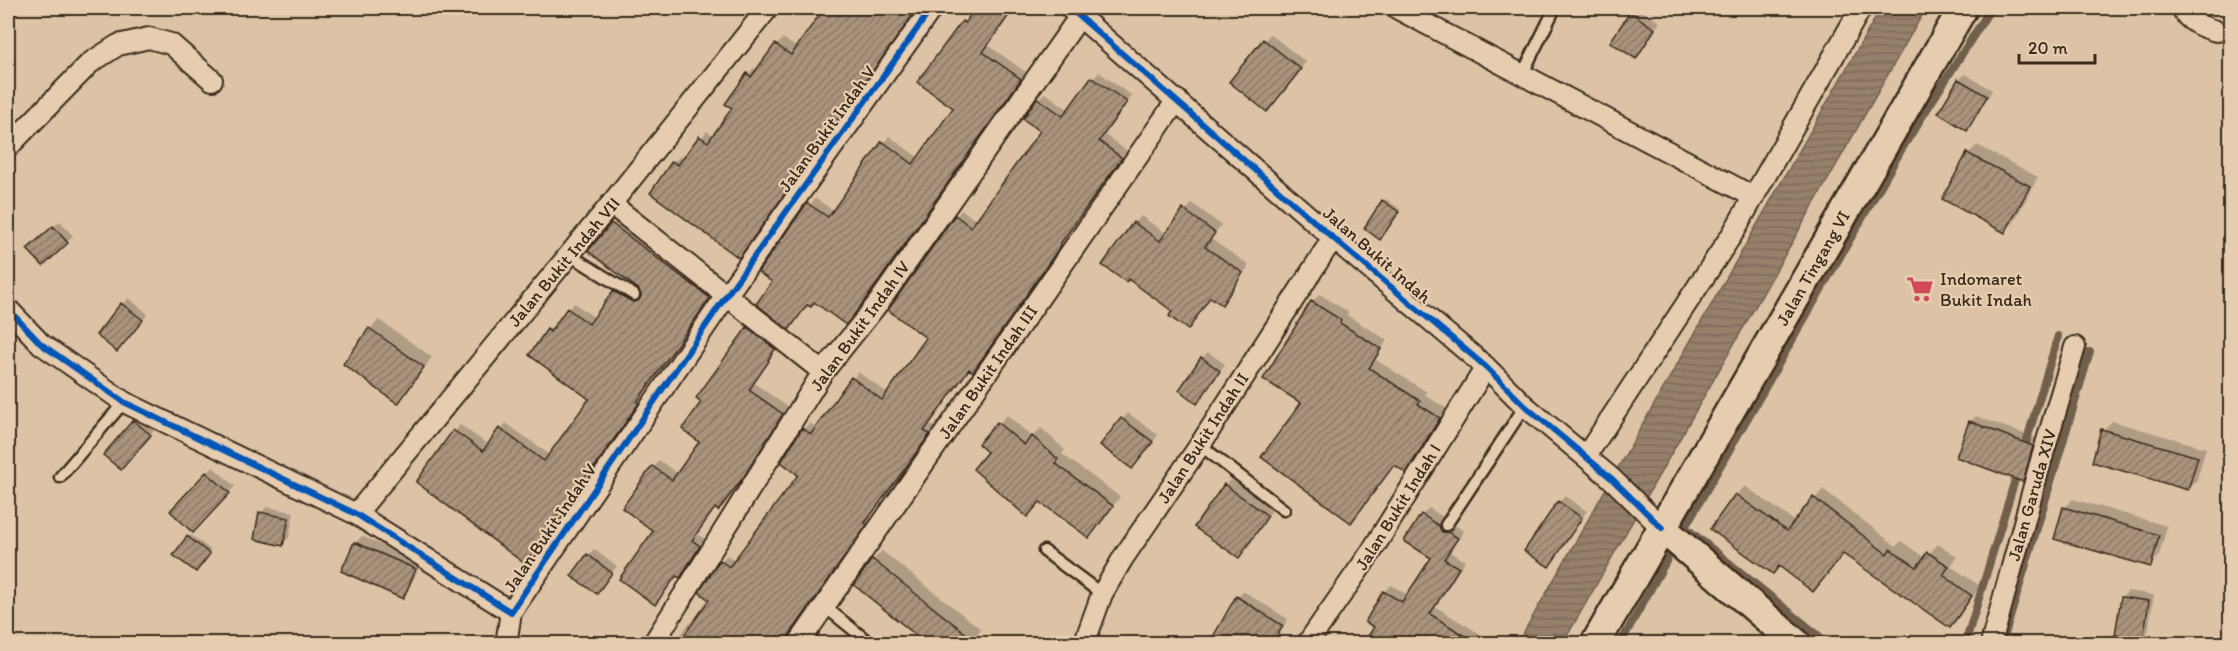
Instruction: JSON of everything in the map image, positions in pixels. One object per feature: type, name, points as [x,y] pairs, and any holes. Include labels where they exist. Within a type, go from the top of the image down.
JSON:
[{"type":"main road","name":"Jalan Tingang VI","points":[[1595,644],[1963,8]]},
{"type":"main road","points":[[1662,528],[1797,644]]},
{"type":"street","name":"Jalan Bukit Indah VII","points":[[356,514],[570,255],[768,8]]},
{"type":"street","name":"Jalan Bukit Indah V","points":[[8,309],[41,344],[124,402],[356,514],[511,612],[726,296],[932,8]]},
{"type":"street","points":[[1586,456],[1726,243],[1861,8]]},
{"type":"street","points":[[2182,8],[2185,16],[2199,26],[2216,32]]},
{"type":"street","points":[[1398,9],[1754,197]]},
{"type":"street","name":"Jalan Bukit Indah","points":[[1075,12],[1486,367],[1525,406],[1611,478],[1662,528]]},
{"type":"street","name":"Jalan Bukit Indah IV","points":[[653,644],[823,372],[879,302],[1075,12]]},
{"type":"street","points":[[8,147],[90,63],[118,45],[148,38],[171,44],[212,80]]},
{"type":"street","name":"Jalan Bukit Indah III","points":[[798,644],[1177,100]]},
{"type":"street","points":[[611,204],[823,372]]},
{"type":"street","name":"Jalan Bukit Indah II","points":[[1084,644],[1102,594],[1123,558],[1200,446],[1333,237]]},
{"type":"street","name":"Jalan Garuda XIV","points":[[1991,644],[2040,464],[2075,347]]},
{"type":"street","name":"Jalan Bukit Indah I","points":[[1307,644],[1371,552],[1486,367]]},
{"type":"street","points":[[506,644],[511,612]]},
{"type":"lane","points":[[1522,75],[1555,8]]},
{"type":"lane","points":[[570,255],[634,295]]},
{"type":"lane","points":[[60,477],[124,402]]},
{"type":"lane","points":[[1446,525],[1525,406]]},
{"type":"lane","points":[[1200,446],[1284,510]]},
{"type":"lane","points":[[1044,551],[1102,594]]},
{"type":"lane","points":[[824,606],[871,644]]},
{"type":"shaded area","points":[[1881,8],[1926,8],[1563,643],[1517,644]]},
{"type":"building","points":[[824,8],[918,8],[739,258],[650,193],[672,161],[678,165],[699,136],[708,142],[732,108],[725,104],[747,73],[751,77],[775,44],[791,55]]},
{"type":"building","points":[[975,8],[1014,8],[983,52],[1021,79],[846,325],[814,302],[811,307],[807,305],[789,330],[756,304],[772,282],[758,272],[807,203],[828,217],[882,141],[913,164],[953,108],[917,82],[962,21],[965,23]]},
{"type":"building","points":[[1630,12],[1655,29],[1636,59],[1610,42]]},
{"type":"building","points":[[1263,39],[1301,69],[1267,112],[1229,82]]},
{"type":"building","points":[[1091,77],[1127,102],[1099,141],[1122,158],[973,372],[969,369],[924,431],[930,434],[865,523],[867,525],[788,637],[786,644],[678,644],[709,600],[699,592],[720,560],[729,567],[798,475],[781,462],[802,428],[811,434],[851,377],[882,400],[926,338],[888,310],[955,215],[971,227],[1040,131],[1023,119],[1037,98],[1063,116]]},
{"type":"building","points":[[1958,79],[1987,96],[1967,131],[1938,113]]},
{"type":"building","points":[[1967,153],[2030,186],[2005,233],[1942,199]]},
{"type":"building","points":[[1382,200],[1399,212],[1380,240],[1364,228]]},
{"type":"building","points":[[1183,209],[1215,233],[1205,247],[1243,273],[1222,305],[1210,297],[1188,330],[1169,316],[1172,311],[1128,279],[1126,282],[1102,265],[1133,222],[1160,241]]},
{"type":"building","points":[[611,223],[710,298],[594,468],[577,487],[525,564],[416,482],[453,430],[483,451],[499,428],[544,461],[589,399],[529,355],[547,329],[550,332],[567,308],[589,324],[613,291],[633,302],[638,301],[641,296],[638,289],[588,251]]},
{"type":"building","points":[[53,226],[68,243],[43,266],[27,249]]},
{"type":"building","points":[[1311,301],[1381,349],[1369,368],[1420,401],[1418,404],[1440,418],[1406,473],[1394,465],[1351,523],[1261,457],[1301,403],[1263,379]]},
{"type":"building","points":[[121,303],[143,320],[117,352],[96,335]]},
{"type":"building","points":[[747,327],[775,349],[749,390],[783,414],[745,475],[718,511],[715,508],[692,540],[700,546],[680,578],[676,576],[655,605],[619,579],[653,531],[622,508],[652,466],[672,480],[699,442],[682,429],[701,402],[696,398]]},
{"type":"building","points":[[369,328],[424,367],[398,404],[343,364]]},
{"type":"building","points":[[1201,357],[1220,371],[1197,404],[1179,390]]},
{"type":"building","points":[[1121,418],[1153,442],[1132,469],[1100,445]]},
{"type":"building","points":[[133,420],[151,435],[121,470],[103,455]]},
{"type":"building","points":[[1969,421],[2033,446],[2023,482],[1956,457]]},
{"type":"building","points":[[997,422],[1024,445],[1032,436],[1058,459],[1055,463],[1113,506],[1089,538],[1040,502],[1027,517],[973,469],[987,452],[978,444]]},
{"type":"building","points":[[2101,429],[2198,457],[2188,490],[2092,462]]},
{"type":"building","points":[[206,472],[230,493],[193,533],[170,511]]},
{"type":"building","points":[[1224,484],[1268,516],[1239,558],[1194,527]]},
{"type":"building","points":[[1735,494],[1787,531],[1813,497],[1887,554],[1890,549],[1917,567],[1927,552],[1949,566],[1943,575],[1972,596],[1950,628],[1843,554],[1813,592],[1779,566],[1773,574],[1710,529]]},
{"type":"building","points":[[1558,501],[1582,518],[1549,567],[1524,551]]},
{"type":"building","points":[[2063,507],[2159,535],[2151,567],[2054,539]]},
{"type":"building","points":[[259,512],[289,518],[283,546],[254,539]]},
{"type":"building","points":[[1421,514],[1439,526],[1442,532],[1448,532],[1458,538],[1444,559],[1459,568],[1430,614],[1478,644],[1363,644],[1374,627],[1365,622],[1383,591],[1402,602],[1431,558],[1404,541]]},
{"type":"building","points":[[187,536],[210,554],[196,572],[173,555]]},
{"type":"building","points":[[354,542],[416,569],[403,599],[341,571]]},
{"type":"building","points":[[587,554],[612,573],[597,594],[571,576]]},
{"type":"building","points":[[872,559],[979,644],[927,644],[854,585]]},
{"type":"building","points":[[1236,596],[1283,626],[1272,644],[1209,644]]},
{"type":"building","points":[[2121,597],[2149,601],[2143,640],[2115,635]]},
{"type":"waterway","points":[[1680,536],[1903,147],[1991,8]]},
{"type":"waterway","points":[[2023,453],[2058,336]]},
{"type":"waterway","points":[[2002,644],[2090,352]]},
{"type":"waterway","points":[[1965,644],[2018,470]]},
{"type":"waterway","points":[[1685,527],[1829,644]]},
{"type":"waterway","points":[[1620,644],[1674,547]]},
{"type":"cycle path","points":[[8,309],[41,344],[124,402],[356,514],[511,612],[726,296],[932,8]]},
{"type":"cycle path","points":[[1070,8],[1333,238],[1486,367],[1525,406],[1611,478],[1662,528]]},
{"type":"place","name":"Indomaret Bukit Indah","points":[[1920,289]]}]
